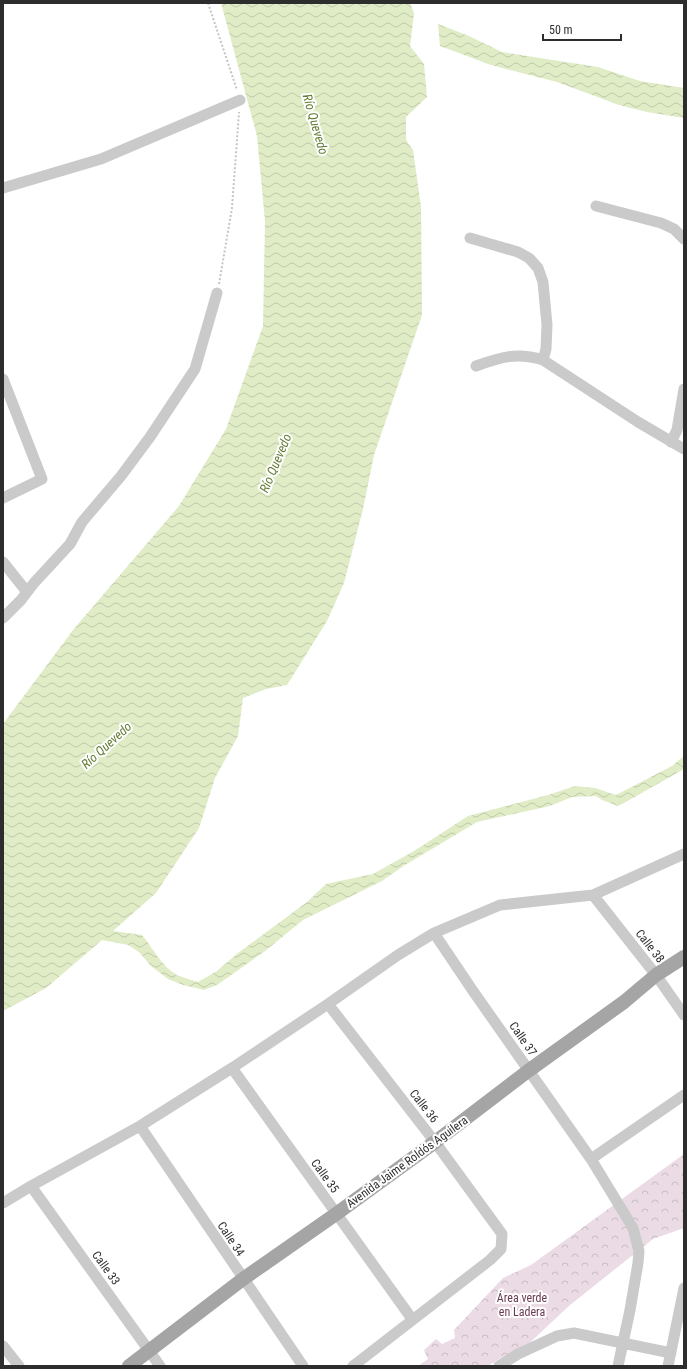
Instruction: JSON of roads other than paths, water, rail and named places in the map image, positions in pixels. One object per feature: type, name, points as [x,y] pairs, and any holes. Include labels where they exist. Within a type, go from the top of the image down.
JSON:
[{"type":"main road","name":"Avenida Jaime Roldós Aguilera","points":[[129,1366],[243,1279],[435,1142],[528,1071],[624,1002],[656,975],[684,956]]},
{"type":"street","points":[[3,188],[101,159],[156,137],[240,100]]},
{"type":"street","points":[[596,206],[661,223],[674,230],[684,239]]},
{"type":"street","points":[[470,238],[518,252],[528,258],[538,268],[543,282],[547,325],[546,349],[543,360]]},
{"type":"street","points":[[3,618],[70,544],[82,522],[134,459],[195,369],[217,293]]},
{"type":"street","points":[[476,366],[514,356],[530,356],[543,360],[684,449]]},
{"type":"street","points":[[3,379],[42,479],[3,498]]},
{"type":"street","points":[[671,442],[677,430],[684,389]]},
{"type":"street","points":[[3,562],[27,592]]},
{"type":"street","points":[[3,1203],[140,1126],[232,1068],[398,955],[434,933],[500,905],[593,895],[684,854]]},
{"type":"street","name":"Calle 38","points":[[593,895],[656,975],[684,1015]]},
{"type":"street","name":"Calle 37","points":[[434,933],[528,1071],[591,1159],[633,1228],[637,1241],[638,1257],[636,1282],[618,1366]]},
{"type":"street","name":"Calle 36","points":[[328,1004],[435,1142],[502,1234],[501,1250],[412,1319]]},
{"type":"street","name":"Calle 35","points":[[232,1068],[412,1319]]},
{"type":"street","points":[[591,1159],[684,1095]]},
{"type":"street","name":"Calle 34","points":[[140,1126],[303,1366]]},
{"type":"street","name":"Calle 33","points":[[31,1186],[160,1366]]},
{"type":"street","points":[[668,1366],[684,1288]]},
{"type":"street","points":[[352,1366],[412,1319]]},
{"type":"street","points":[[499,1366],[518,1354],[557,1336],[574,1333],[671,1353]]},
{"type":"street","points":[[3,1346],[18,1366]]},
{"type":"water","name":"Río Quevedo","points":[[221,3],[410,3],[414,13],[410,46],[424,64],[427,97],[406,117],[406,140],[413,150],[421,207],[422,315],[374,455],[363,509],[344,583],[327,621],[287,685],[266,689],[243,698],[238,736],[215,778],[199,828],[156,893],[113,931],[142,935],[166,967],[177,975],[198,982],[217,971],[238,953],[307,902],[326,884],[373,874],[414,851],[468,816],[548,795],[575,786],[595,788],[616,795],[672,766],[684,756],[684,769],[618,806],[596,796],[572,797],[550,806],[477,822],[405,865],[382,881],[303,920],[244,966],[217,985],[204,990],[183,985],[168,979],[151,966],[139,952],[128,945],[102,940],[46,988],[3,1011],[3,724],[73,630],[179,506],[226,429],[263,326],[265,221],[257,136]]},
{"type":"water","points":[[438,24],[469,36],[502,52],[598,67],[640,81],[684,88],[684,118],[647,112],[619,105],[557,82],[491,65],[440,46]]},
{"type":"park label","name":"Área verde en Ladera","points":[[522,1305]]}]
